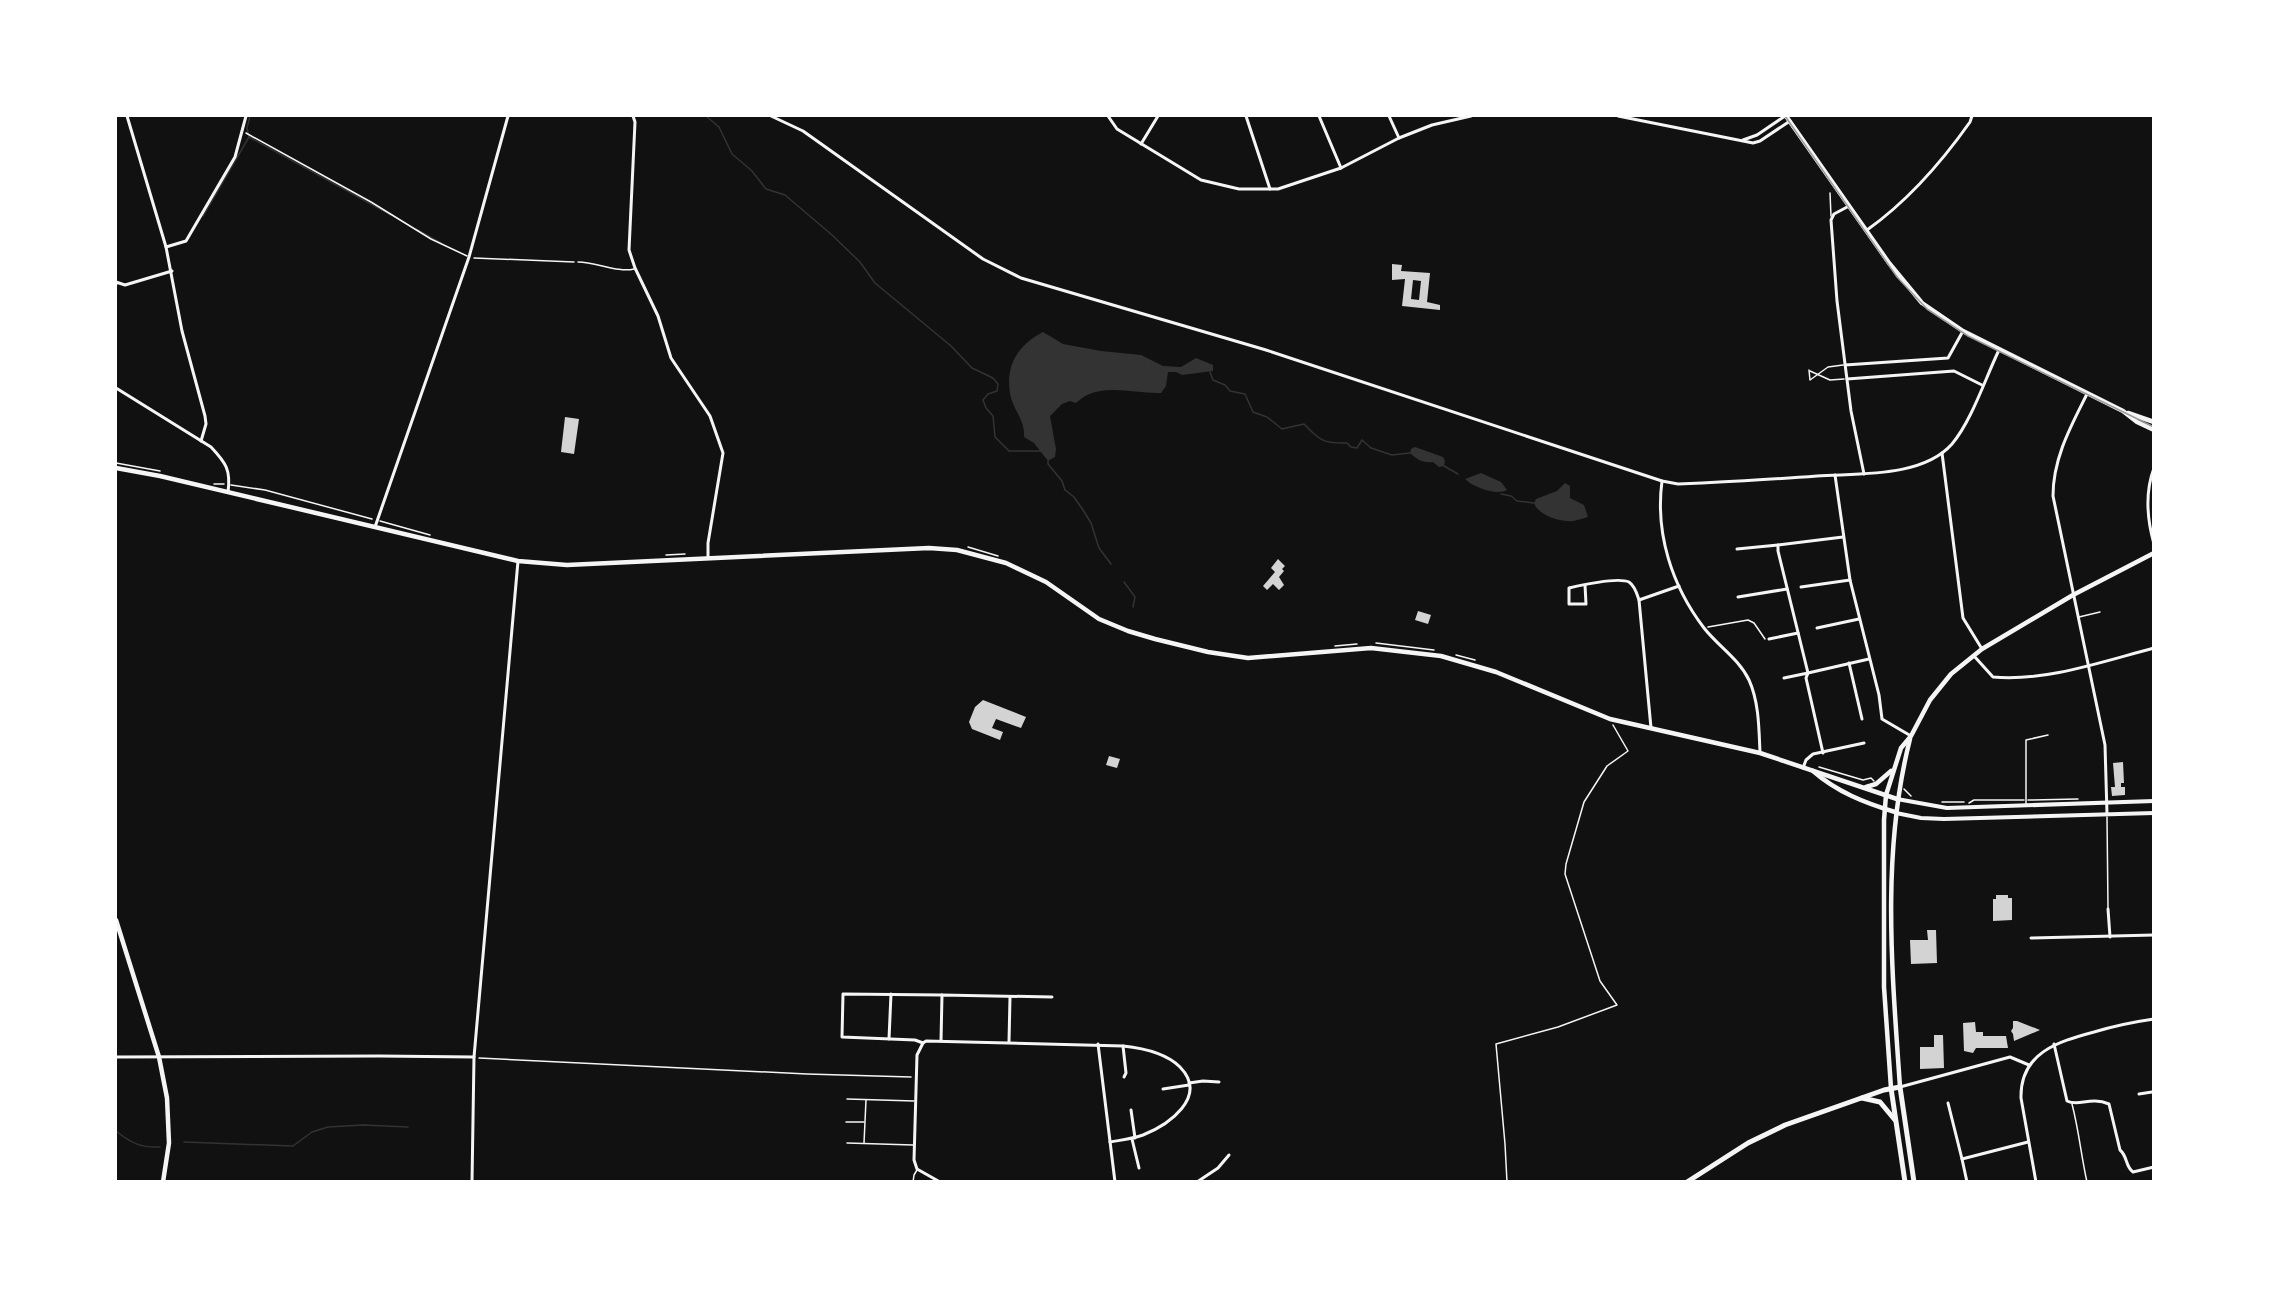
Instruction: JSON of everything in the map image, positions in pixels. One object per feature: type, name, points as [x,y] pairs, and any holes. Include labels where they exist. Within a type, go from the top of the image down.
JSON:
[{"type":"main road","points":[[1786,116],[1900,279],[1938,315],[1998,350],[2123,411],[2154,422]]},
{"type":"main road","points":[[2123,411],[2137,422],[2154,430]]},
{"type":"main road","points":[[116,468],[160,476],[518,561],[567,565],[929,548],[957,550],[987,556],[1022,570],[1046,582],[1099,619],[1148,637],[1208,652],[1248,658],[1371,648],[1442,656],[1496,672],[1610,719],[1760,753],[1897,799]]},
{"type":"main road","points":[[1905,1182],[1891,1088],[1884,987],[1882,894],[1884,809],[1893,769],[1901,748],[1911,736],[1930,699],[1951,674],[1982,649],[2073,595],[2154,554]]},
{"type":"main road","points":[[1911,736],[1895,812],[1891,898],[1892,972],[1900,1087],[1914,1182]]},
{"type":"main road","points":[[1864,787],[1876,784],[1893,769]]},
{"type":"main road","points":[[1811,770],[1845,794],[1895,812]]},
{"type":"main road","points":[[116,920],[159,1057],[167,1098],[169,1143],[163,1182]]},
{"type":"main road","points":[[1687,1182],[1748,1143],[1785,1125],[1860,1098],[1900,1087]]},
{"type":"main road","points":[[1860,1098],[1880,1102],[1896,1121]]},
{"type":"street","points":[[127,116],[172,271],[182,331],[205,416],[206,424],[201,441]]},
{"type":"street","points":[[166,247],[186,241],[235,157],[246,116]]},
{"type":"street","points":[[375,527],[469,257],[508,116]]},
{"type":"street","points":[[633,116],[635,122],[629,250],[658,316],[671,358],[710,416],[723,453],[708,543],[708,558]]},
{"type":"street","points":[[771,116],[803,131],[983,259],[1021,278],[1266,350],[1662,481],[1678,484],[1864,474],[1918,464],[1942,453],[1952,444],[1961,430],[1998,350]]},
{"type":"street","points":[[1108,116],[1116,129],[1201,180],[1239,189],[1285,187],[1341,168],[1399,138],[1432,125],[1471,116]]},
{"type":"street","points":[[1141,144],[1158,116]]},
{"type":"street","points":[[1246,116],[1270,189]]},
{"type":"street","points":[[1319,116],[1341,168]]},
{"type":"street","points":[[1389,116],[1399,138]]},
{"type":"street","points":[[1618,116],[1753,143],[1760,141],[1790,121]]},
{"type":"street","points":[[1736,139],[1747,140],[1786,116]]},
{"type":"street","points":[[1866,231],[1898,205],[1939,164],[1972,116]]},
{"type":"street","points":[[1849,206],[1832,217],[1837,301],[1847,379],[1864,474]]},
{"type":"street","points":[[116,282],[125,285],[172,271]]},
{"type":"street","points":[[1845,365],[1947,358],[1963,331]]},
{"type":"street","points":[[1847,379],[1954,371],[1982,385]]},
{"type":"street","points":[[116,388],[201,441],[223,460],[230,478],[228,492]]},
{"type":"street","points":[[2088,394],[2064,440],[2053,484],[2057,520],[2105,745],[2107,814]]},
{"type":"street","points":[[1942,453],[1963,618],[1982,649]]},
{"type":"street","points":[[2154,468],[2148,501],[2154,544]]},
{"type":"street","points":[[1835,475],[1850,580],[1879,695],[1882,719],[1911,736]]},
{"type":"street","points":[[1662,481],[1659,506],[1663,539],[1678,586],[1704,628],[1735,661],[1749,681],[1756,700],[1760,753]]},
{"type":"street","points":[[1737,549],[1843,537]]},
{"type":"street","points":[[1778,545],[1808,673],[1806,678],[1823,753]]},
{"type":"street","points":[[472,1182],[474,1058],[518,561]]},
{"type":"street","points":[[1801,587],[1850,580]]},
{"type":"street","points":[[1585,585],[1586,604],[1569,604],[1569,588],[1585,585],[1619,581],[1629,582],[1635,588],[1639,600],[1651,728]]},
{"type":"street","points":[[1639,600],[1678,586]]},
{"type":"street","points":[[1738,597],[1787,589]]},
{"type":"street","points":[[1817,628],[1859,619]]},
{"type":"street","points":[[1769,639],[1798,633]]},
{"type":"street","points":[[1974,656],[1989,675],[1996,678],[2031,676],[2088,665],[2154,648]]},
{"type":"street","points":[[1784,678],[1869,659]]},
{"type":"street","points":[[1849,663],[1862,719]]},
{"type":"street","points":[[1803,768],[1809,756],[1864,743]]},
{"type":"street","points":[[1897,799],[1947,808],[2154,801]]},
{"type":"street","points":[[1895,812],[1921,818],[1944,819],[2154,813]]},
{"type":"street","points":[[2108,909],[2110,937]]},
{"type":"street","points":[[2031,938],[2154,935]]},
{"type":"street","points":[[1052,997],[845,993],[842,997],[842,1037],[915,1040],[923,1043],[1009,1042],[1123,1046],[1152,1052],[1166,1058],[1181,1069],[1189,1084],[1187,1101],[1178,1114],[1155,1130],[1133,1138],[1110,1142]]},
{"type":"street","points":[[889,1039],[891,994]]},
{"type":"street","points":[[941,1041],[942,995]]},
{"type":"street","points":[[1009,1042],[1010,997]]},
{"type":"street","points":[[2036,1182],[2020,1087],[2029,1065],[2054,1044],[2115,1025],[2154,1019]]},
{"type":"street","points":[[923,1043],[917,1054],[915,1077],[914,1160],[917,1169],[940,1182]]},
{"type":"street","points":[[1098,1044],[1115,1182]]},
{"type":"street","points":[[2054,1044],[2064,1097],[2067,1101],[2072,1104],[2097,1099],[2109,1104],[2120,1150],[2126,1155],[2129,1169],[2133,1172],[2154,1167]]},
{"type":"street","points":[[1123,1046],[1126,1073],[1124,1077]]},
{"type":"street","points":[[116,1057],[474,1058]]},
{"type":"street","points":[[1900,1087],[2010,1057],[2029,1065]]},
{"type":"street","points":[[1163,1089],[1203,1081],[1219,1082]]},
{"type":"street","points":[[2139,1094],[2153,1091],[2154,1100]]},
{"type":"street","points":[[1948,1102],[1967,1182]]},
{"type":"street","points":[[1131,1110],[1133,1138],[1139,1168]]},
{"type":"street","points":[[1962,1159],[2028,1142]]},
{"type":"street","points":[[1197,1182],[1218,1168],[1230,1155]]},
{"type":"lane","points":[[1830,193],[1832,217]]},
{"type":"lane","points":[[578,262],[600,264],[626,271],[635,268]]},
{"type":"lane","points":[[2078,617],[2100,612]]},
{"type":"lane","points":[[2026,806],[2026,740],[2048,735]]},
{"type":"lane","points":[[2107,814],[2108,909]]},
{"type":"lane","points":[[847,1099],[915,1101]]},
{"type":"lane","points":[[864,1144],[866,1100]]},
{"type":"lane","points":[[2072,1104],[2087,1182]]},
{"type":"lane","points":[[846,1122],[865,1122]]},
{"type":"lane","points":[[847,1143],[914,1146]]},
{"type":"lane","points":[[913,1182],[917,1169]]},
{"type":"path","points":[[242,131],[371,201],[431,239],[469,257],[578,262]]},
{"type":"path","points":[[1845,365],[1828,367],[1816,375],[1830,380],[1847,379]]},
{"type":"path","points":[[1704,628],[1748,620],[1754,623],[1764,638],[1769,639]]},
{"type":"path","points":[[1506,1182],[1496,1044],[1558,1027],[1617,1005],[1600,981],[1565,874],[1584,802],[1607,766],[1628,751],[1610,719]]},
{"type":"path","points":[[474,1058],[915,1077]]},
{"type":"shaded area","points":[[1043,332],[1063,344],[1141,355],[1163,366],[1181,367],[1196,358],[1213,365],[1213,371],[1182,375],[1168,372],[1166,386],[1161,393],[1105,390],[1085,396],[1076,403],[1070,401],[1062,404],[1050,416],[1056,449],[1055,457],[1048,461],[1034,443],[1024,437],[1023,426],[1011,398],[1009,387],[1014,359],[1026,344]]},
{"type":"shaded area","points":[[1415,447],[1443,457],[1444,466],[1439,467],[1433,462],[1418,459],[1410,453]]},
{"type":"shaded area","points":[[1481,473],[1501,482],[1507,490],[1497,492],[1485,490],[1465,479]]},
{"type":"shaded area","points":[[1565,483],[1570,486],[1570,498],[1584,505],[1588,517],[1563,521],[1543,514],[1536,507],[1534,503],[1536,499],[1557,491]]},
{"type":"building","points":[[1392,264],[1402,265],[1401,271],[1430,273],[1427,302],[1440,305],[1440,310],[1402,306],[1405,279],[1392,280]],"holes":[[[1413,280],[1421,281],[1419,300],[1411,299]]]},
{"type":"building","points":[[565,417],[579,419],[574,454],[561,452]]},
{"type":"building","points":[[1278,559],[1285,566],[1279,577],[1284,585],[1279,590],[1273,584],[1267,590],[1263,586],[1275,572],[1271,568]]},
{"type":"building","points":[[1418,611],[1431,615],[1428,624],[1415,620]]},
{"type":"building","points":[[983,700],[1026,717],[1021,728],[996,719],[992,728],[1003,732],[1000,740],[972,729],[969,722],[975,707]]},
{"type":"building","points":[[1109,756],[1120,759],[1117,768],[1106,765]]},
{"type":"building","points":[[2123,762],[2124,783],[2121,783],[2121,787],[2125,787],[2125,795],[2112,796],[2111,787],[2115,787],[2113,763]]},
{"type":"building","points":[[1996,895],[2008,895],[2008,898],[2012,898],[2012,920],[1993,921],[1993,899],[1996,899]]},
{"type":"building","points":[[1927,930],[1936,930],[1937,963],[1911,964],[1910,940],[1928,940]]},
{"type":"building","points":[[2013,1021],[2040,1030],[2014,1041],[2011,1031]]},
{"type":"building","points":[[1975,1022],[1976,1032],[1983,1032],[1983,1036],[2006,1036],[2008,1048],[1976,1048],[1973,1053],[1964,1051],[1963,1023]]},
{"type":"building","points":[[1934,1035],[1943,1035],[1944,1068],[1920,1069],[1920,1047],[1934,1047]]},
{"type":"waterway","points":[[203,216],[249,137],[247,128],[250,116]]},
{"type":"waterway","points":[[666,116],[682,116]]},
{"type":"waterway","points":[[706,116],[719,127],[732,154],[752,171],[766,189],[785,195],[860,262],[875,283],[951,346],[972,368],[993,378],[998,384],[997,391],[988,394],[983,400],[993,416],[995,437],[1009,451],[1041,451]]},
{"type":"waterway","points":[[249,137],[391,215]]},
{"type":"waterway","points":[[416,229],[441,243]]},
{"type":"waterway","points":[[1210,372],[1213,380],[1225,385],[1230,391],[1245,394],[1253,412],[1267,417],[1282,429],[1304,424],[1327,442],[1347,443],[1357,448],[1362,440],[1371,448],[1392,455],[1410,453]]},
{"type":"waterway","points":[[1048,461],[1062,481],[1065,490],[1074,497],[1091,523],[1099,548],[1111,564]]},
{"type":"waterway","points":[[1444,466],[1458,474]]},
{"type":"waterway","points":[[1501,494],[1511,496],[1517,501],[1534,503]]},
{"type":"waterway","points":[[1124,582],[1135,597],[1133,607]]},
{"type":"waterway","points":[[184,1142],[293,1146],[312,1132],[328,1127],[363,1125],[408,1127]]},
{"type":"waterway","points":[[116,1131],[136,1144],[160,1147]]},
{"type":"tram line","points":[[1785,116],[1897,277],[1927,309],[1968,336],[2154,427]]}]
